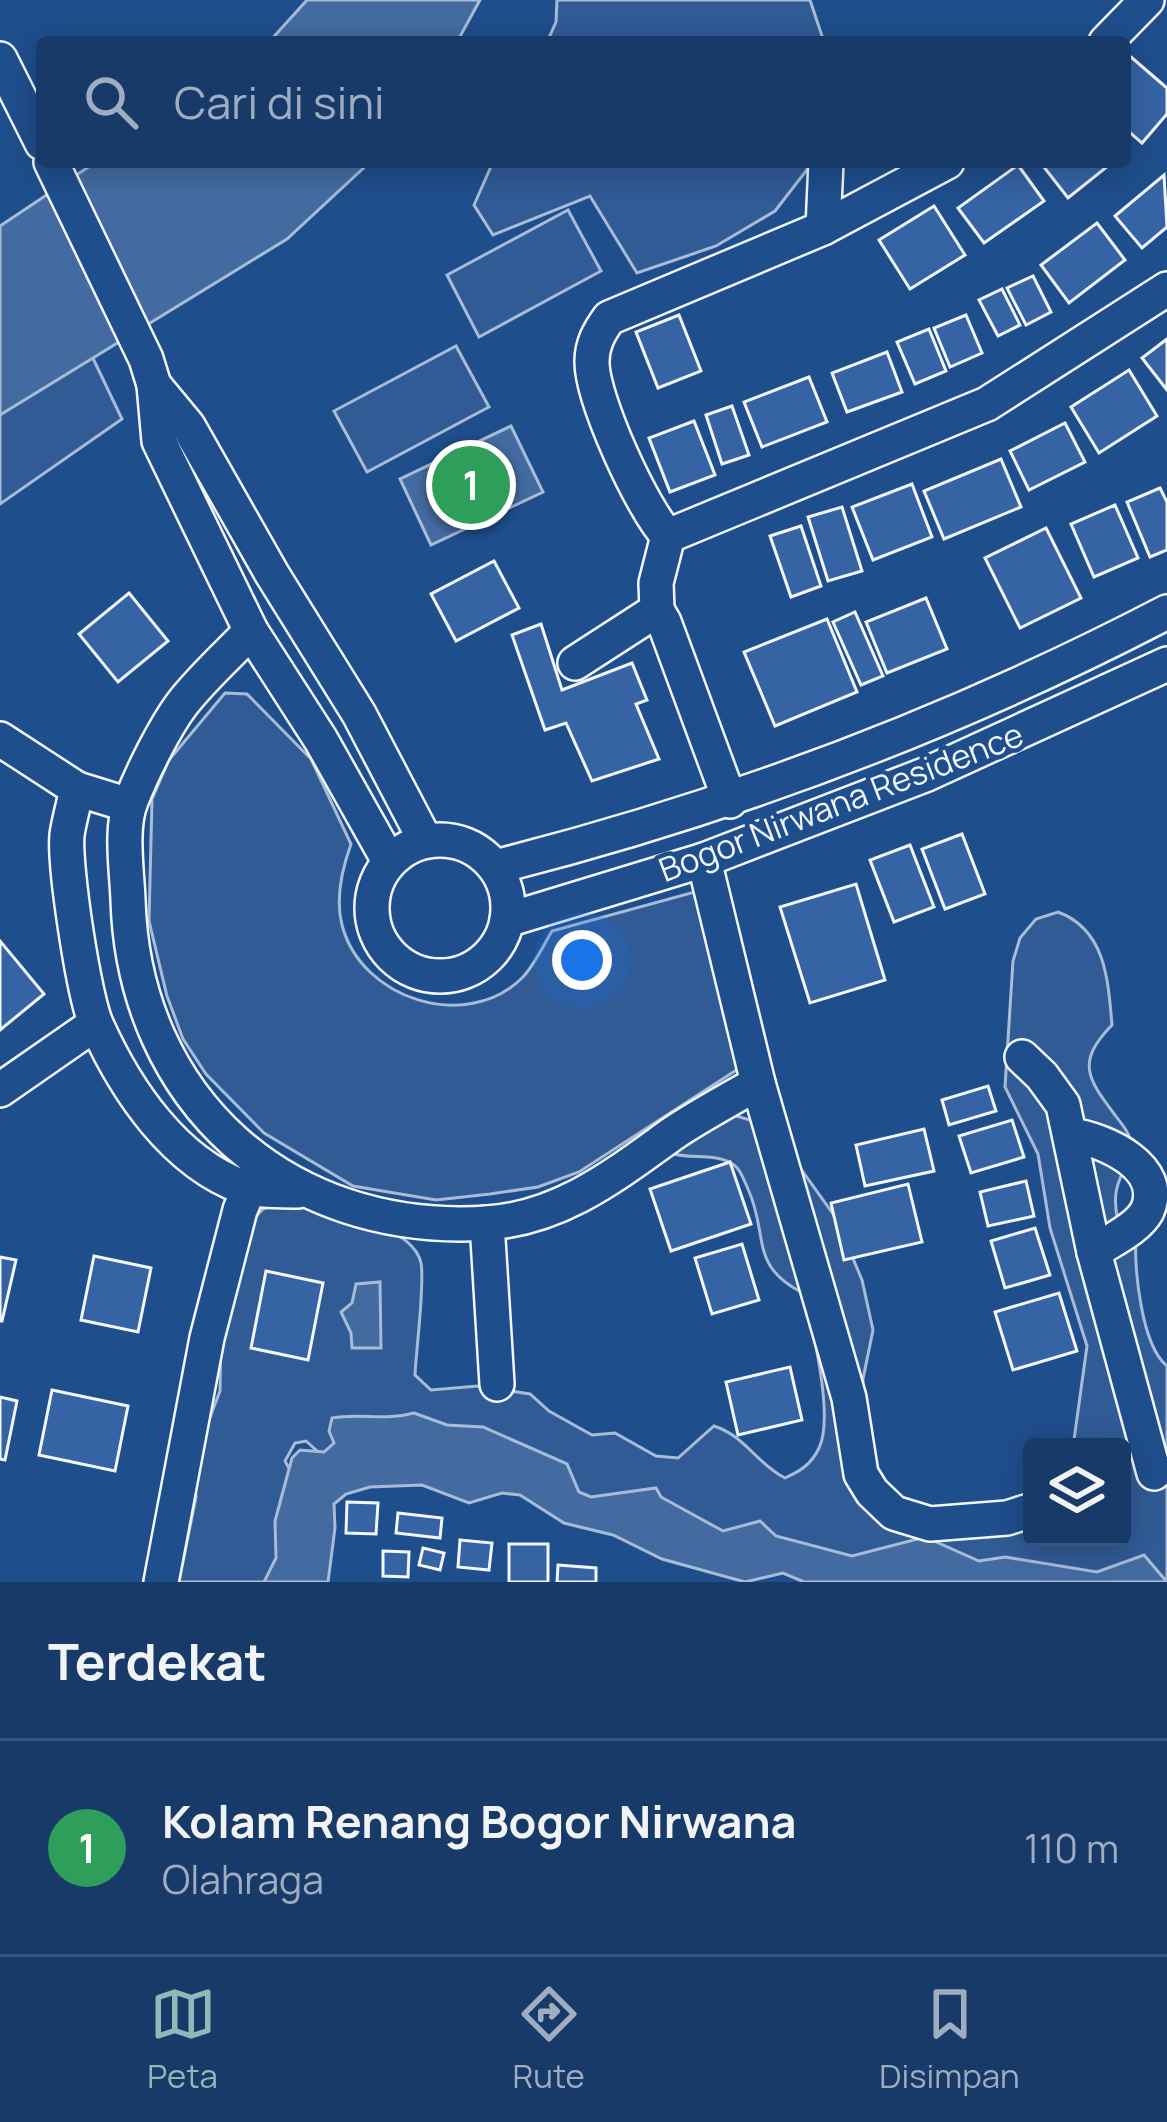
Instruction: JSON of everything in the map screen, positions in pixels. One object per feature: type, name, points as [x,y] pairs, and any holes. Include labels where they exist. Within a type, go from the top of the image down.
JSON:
[{"type":"street","points":[[1112,36],[1147,0]]},
{"type":"street","points":[[0,59],[36,130]]},
{"type":"street","points":[[54,168],[150,372],[188,425],[359,714],[425,840]]},
{"type":"street","points":[[823,228],[826,168]]},
{"type":"street","points":[[668,536],[651,518],[591,365],[594,340],[609,318],[823,228],[932,168]]},
{"type":"street","points":[[668,536],[987,404],[1167,289]]},
{"type":"street","points":[[150,372],[159,441],[250,631],[321,740],[389,861]]},
{"type":"street","points":[[668,536],[656,583],[657,610],[730,801]]},
{"type":"street","points":[[575,663],[657,610]]},
{"type":"street","name":"Bogor Nirwana Residence","points":[[494,867],[730,801],[982,702],[1167,612]]},
{"type":"street","points":[[161,1582],[206,1338],[254,1176],[248,1156],[162,1052],[139,986],[128,925],[129,805],[181,706],[250,631]]},
{"type":"street","name":"Bogor Nirwana Residence","points":[[507,920],[704,860],[927,774],[1167,664]]},
{"type":"street","points":[[0,740],[77,789],[129,805]]},
{"type":"street","points":[[77,789],[67,838],[86,989],[95,1024],[135,1093],[163,1130],[201,1166],[306,1191],[343,1207],[417,1220],[487,1223],[568,1203],[758,1083]]},
{"type":"street","points":[[425,840],[464,844],[494,867],[504,884],[507,920],[498,944],[481,963],[458,974],[434,976],[409,969],[388,954],[373,920],[376,882],[389,861],[425,840]]},
{"type":"street","points":[[704,860],[758,1083],[849,1398],[862,1474],[872,1492],[894,1513],[930,1524],[1023,1513]]},
{"type":"street","points":[[0,1090],[95,1024]]},
{"type":"street","points":[[1022,1058],[1056,1092],[1072,1135],[1094,1252],[1148,1474]]},
{"type":"street","points":[[1072,1135],[1100,1139],[1121,1152],[1148,1177],[1153,1191],[1147,1211],[1094,1252]]},
{"type":"street","points":[[487,1223],[497,1384]]},
{"type":"shaded area","points":[[307,0],[480,0],[460,36],[274,36]]},
{"type":"shaded area","points":[[557,0],[810,0],[822,36],[550,36]]},
{"type":"shaded area","points":[[87,168],[364,168],[287,239],[0,415],[0,226]]},
{"type":"shaded area","points":[[490,168],[808,168],[775,211],[716,246],[637,273],[590,196],[493,235],[474,205]]},
{"type":"shaded area","points":[[568,210],[601,271],[479,337],[447,275]]},
{"type":"shaded area","points":[[456,346],[489,407],[367,472],[334,411]]},
{"type":"shaded area","points":[[90,352],[122,419],[0,504],[0,409]]},
{"type":"shaded area","points":[[511,426],[543,492],[431,545],[400,479]]},
{"type":"shaded area","points":[[225,693],[247,694],[311,759],[351,844],[340,884],[342,925],[353,951],[393,989],[445,1005],[499,995],[522,978],[552,931],[698,891],[738,1069],[579,1172],[538,1187],[490,1194],[436,1200],[353,1186],[264,1133],[206,1074],[183,1039],[149,921],[152,799],[169,760]]},
{"type":"shaded area","points":[[1058,912],[1086,931],[1102,958],[1109,991],[1112,1025],[1093,1049],[1090,1070],[1098,1091],[1130,1139],[1129,1158],[1116,1193],[1118,1221],[1136,1234],[1145,1324],[1167,1366],[1167,1582],[870,1567],[579,1503],[324,1457],[306,1441],[295,1443],[285,1461],[290,1470],[276,1582],[179,1582],[196,1497],[193,1462],[220,1391],[221,1325],[242,1232],[262,1210],[281,1200],[361,1219],[414,1249],[422,1273],[415,1375],[431,1390],[478,1386],[530,1394],[549,1411],[592,1435],[615,1433],[656,1456],[678,1458],[714,1426],[734,1436],[785,1478],[805,1467],[819,1448],[824,1415],[816,1347],[801,1292],[785,1282],[767,1260],[754,1206],[736,1167],[719,1159],[670,1153],[733,1115],[770,1126],[836,1218],[862,1280],[873,1330],[863,1379],[862,1422],[872,1490],[954,1516],[1023,1507],[1023,1546],[1131,1546],[1131,1438],[1074,1438],[1087,1346],[1050,1228],[1038,1154],[1005,1087],[1013,961],[1020,938],[1036,919]]},
{"type":"shaded area","points":[[380,1282],[381,1348],[352,1348],[341,1312],[352,1303],[356,1284]]},
{"type":"shaded area","points":[[414,1413],[447,1425],[483,1427],[567,1464],[579,1492],[591,1497],[656,1488],[661,1497],[723,1531],[760,1521],[776,1536],[852,1556],[925,1537],[979,1561],[1005,1557],[1097,1572],[1144,1555],[1167,1582],[804,1582],[783,1573],[745,1582],[662,1559],[613,1535],[564,1523],[520,1495],[502,1493],[469,1503],[422,1485],[370,1487],[346,1494],[334,1504],[328,1582],[264,1582],[276,1558],[275,1521],[292,1458],[300,1450],[324,1452],[334,1443],[329,1431],[332,1418]]},
{"type":"building","points":[[1131,57],[1167,88],[1167,114],[1142,143],[1131,133]]},
{"type":"building","points":[[1014,168],[1020,168],[1044,201],[984,243],[958,208]]},
{"type":"building","points":[[1045,168],[1106,168],[1068,198]]},
{"type":"building","points":[[1164,175],[1167,227],[1142,248],[1115,216]]},
{"type":"building","points":[[934,206],[965,255],[910,289],[879,240]]},
{"type":"building","points":[[1097,223],[1125,260],[1069,303],[1041,265]]},
{"type":"building","points":[[1033,276],[1051,312],[1026,325],[1007,288]]},
{"type":"building","points":[[1002,289],[1020,325],[998,336],[979,300]]},
{"type":"building","points":[[679,315],[701,371],[658,388],[636,332]]},
{"type":"building","points":[[966,315],[982,353],[950,367],[934,328]]},
{"type":"building","points":[[929,329],[946,371],[915,384],[897,342]]},
{"type":"building","points":[[1167,339],[1167,390],[1142,358]]},
{"type":"building","points":[[887,352],[902,392],[847,412],[832,373]]},
{"type":"building","points":[[1129,370],[1157,416],[1099,453],[1071,407]]},
{"type":"building","points":[[809,377],[827,422],[762,447],[744,402]]},
{"type":"building","points":[[732,406],[749,455],[722,464],[706,415]]},
{"type":"building","points":[[694,421],[715,475],[670,492],[649,438]]},
{"type":"building","points":[[1065,423],[1085,462],[1029,490],[1010,451]]},
{"type":"building","points":[[1001,459],[1021,507],[944,539],[924,491]]},
{"type":"building","points":[[912,484],[932,537],[873,560],[852,507]]},
{"type":"building","points":[[1160,488],[1167,502],[1167,550],[1150,557],[1127,502]]},
{"type":"building","points":[[1115,505],[1138,558],[1094,577],[1071,524]]},
{"type":"building","points":[[842,507],[862,571],[828,581],[808,517]]},
{"type":"building","points":[[801,526],[821,586],[791,597],[770,536]]},
{"type":"building","points":[[1046,528],[1081,598],[1020,628],[985,558]]},
{"type":"building","points":[[494,561],[519,608],[456,641],[431,594]]},
{"type":"building","points":[[129,593],[168,641],[118,682],[79,634]]},
{"type":"building","points":[[926,598],[947,649],[887,673],[866,622]]},
{"type":"building","points":[[855,612],[883,676],[861,685],[833,622]]},
{"type":"building","points":[[827,619],[857,692],[775,726],[744,652]]},
{"type":"building","points":[[541,624],[562,690],[632,663],[647,700],[636,704],[659,759],[592,781],[566,723],[545,730],[512,635]]},
{"type":"building","points":[[962,834],[985,894],[945,909],[922,849]]},
{"type":"building","points":[[910,845],[934,907],[894,922],[870,860]]},
{"type":"building","points":[[856,884],[885,980],[810,1003],[780,907]]},
{"type":"building","points":[[0,941],[44,994],[0,1030]]},
{"type":"building","points":[[988,1086],[996,1111],[949,1125],[942,1100]]},
{"type":"building","points":[[1012,1120],[1024,1157],[971,1173],[959,1136]]},
{"type":"building","points":[[924,1129],[934,1171],[865,1186],[856,1145]]},
{"type":"building","points":[[730,1162],[751,1224],[671,1251],[650,1189]]},
{"type":"building","points":[[1026,1181],[1034,1216],[988,1226],[980,1192]]},
{"type":"building","points":[[908,1184],[922,1242],[844,1260],[831,1203]]},
{"type":"building","points":[[1035,1228],[1050,1275],[1005,1288],[991,1241]]},
{"type":"building","points":[[742,1244],[759,1300],[712,1314],[695,1258]]},
{"type":"building","points":[[94,1256],[151,1268],[138,1332],[81,1320]]},
{"type":"building","points":[[0,1257],[16,1260],[2,1321],[0,1321]]},
{"type":"building","points":[[266,1271],[323,1283],[308,1360],[251,1348]]},
{"type":"building","points":[[1059,1293],[1077,1351],[1013,1370],[995,1312]]},
{"type":"building","points":[[790,1367],[802,1420],[738,1435],[726,1382]]},
{"type":"building","points":[[52,1390],[128,1406],[115,1471],[39,1455]]},
{"type":"building","points":[[0,1397],[17,1401],[5,1460],[0,1459]]},
{"type":"building","points":[[347,1502],[378,1503],[376,1534],[346,1533]]},
{"type":"building","points":[[398,1513],[442,1518],[440,1538],[396,1533]]},
{"type":"building","points":[[460,1540],[492,1543],[489,1570],[458,1567]]},
{"type":"building","points":[[509,1544],[548,1544],[548,1582],[509,1582]]},
{"type":"building","points":[[423,1548],[444,1553],[440,1570],[419,1565]]},
{"type":"building","points":[[383,1551],[409,1552],[408,1577],[383,1576]]},
{"type":"building","points":[[558,1565],[596,1568],[596,1582],[557,1582]]},
{"type":"place","name":"Kolam Renang Bogor Nirwana","points":[[471,485]]}]
